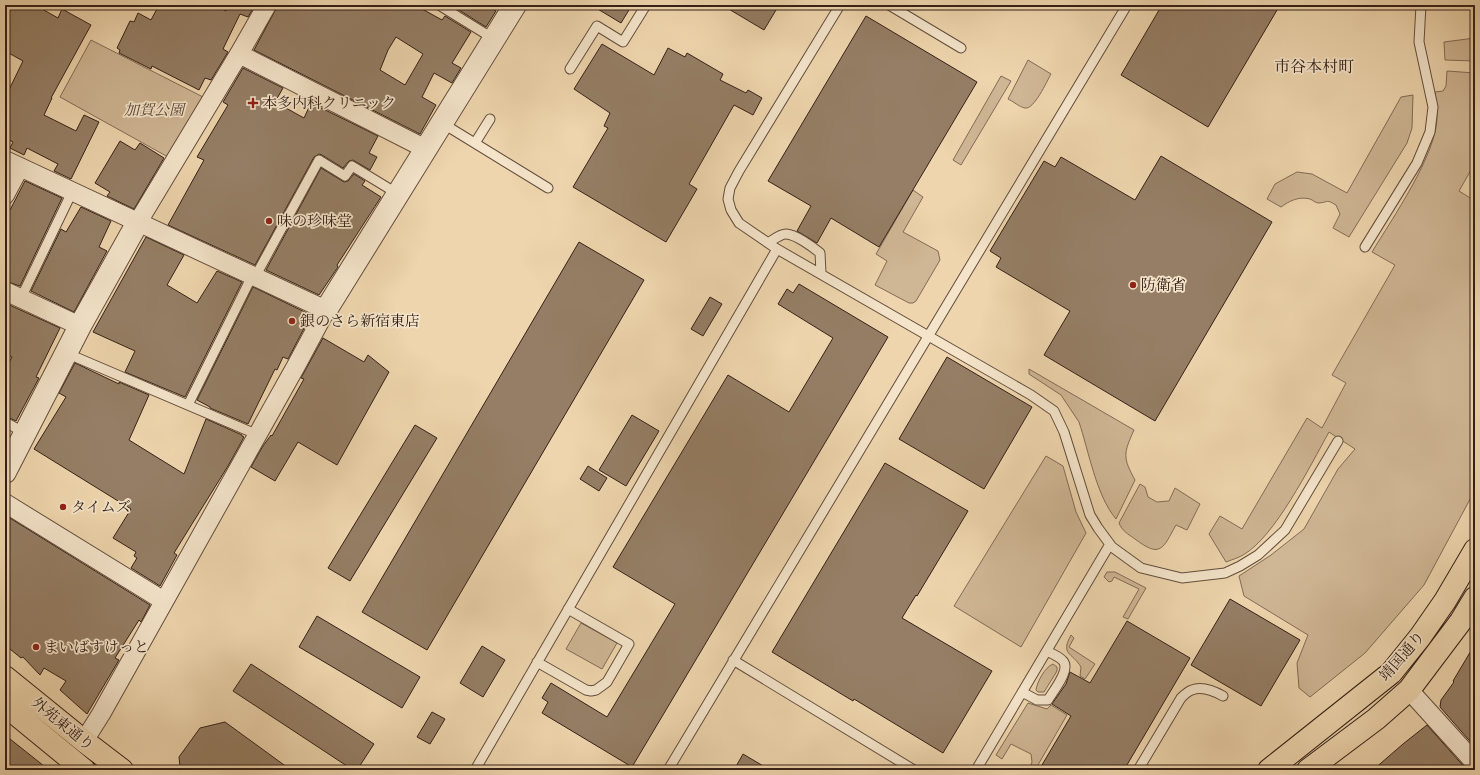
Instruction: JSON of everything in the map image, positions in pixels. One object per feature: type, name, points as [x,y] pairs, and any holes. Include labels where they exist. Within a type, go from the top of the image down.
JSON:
[{"type":"main road","name":"靖国通り","points":[[1269,770],[1391,674],[1420,637],[1445,601],[1475,550]]},
{"type":"main road","name":"靖国通り","points":[[1308,770],[1376,719],[1409,690],[1461,621],[1475,598]]},
{"type":"main road","name":"外苑東通り","points":[[5,677],[84,742],[122,770]]},
{"type":"main road","name":"外苑東通り","points":[[5,705],[84,770]]},
{"type":"street","points":[[5,472],[80,326],[138,222],[267,5]]},
{"type":"street","points":[[84,742],[258,435],[326,310],[515,5]]},
{"type":"street","points":[[239,54],[426,149]]},
{"type":"street","points":[[5,195],[12,164],[326,310]]},
{"type":"street","points":[[13,295],[80,326]]},
{"type":"street","points":[[5,503],[164,601]]},
{"type":"street","points":[[1409,690],[1475,763]]},
{"type":"lane","points":[[439,5],[494,39]]},
{"type":"lane","points":[[570,69],[597,26],[623,42],[646,5]]},
{"type":"lane","points":[[840,5],[730,188],[728,199],[731,210],[739,223],[777,249],[1031,394],[1054,411],[1064,432],[1090,515],[1110,544],[1141,568],[1182,578],[1225,572],[1240,566],[1258,555],[1285,530],[1338,441]]},
{"type":"lane","points":[[888,5],[961,48]]},
{"type":"lane","points":[[668,770],[1127,5]]},
{"type":"lane","points":[[1365,247],[1416,162],[1430,132],[1433,107],[1419,42],[1421,5]]},
{"type":"lane","points":[[475,143],[490,119]]},
{"type":"lane","points":[[442,123],[548,188]]},
{"type":"lane","points":[[188,405],[253,276],[320,160],[345,176],[352,166],[398,194]]},
{"type":"lane","points":[[13,295],[72,192]]},
{"type":"lane","points":[[768,243],[781,235],[786,234],[792,235],[809,244],[820,253],[821,273]]},
{"type":"lane","points":[[474,770],[777,249]]},
{"type":"lane","points":[[66,353],[258,435]]},
{"type":"lane","points":[[5,422],[25,433]]},
{"type":"lane","points":[[976,770],[1110,544]]},
{"type":"lane","points":[[537,662],[586,690],[596,690],[607,682],[629,644],[568,609]]},
{"type":"lane","points":[[1022,692],[1037,700],[1048,700],[1066,671],[1066,665],[1062,660],[1047,651]]},
{"type":"lane","points":[[733,660],[913,770]]},
{"type":"lane","points":[[1138,770],[1181,698],[1192,690],[1201,689],[1213,690],[1223,696]]},
{"type":"green space","points":[[1475,38],[1475,61],[1445,60],[1444,42]]},
{"type":"green space","name":"加賀公園","points":[[91,40],[205,98],[168,157],[60,97]]},
{"type":"green space","points":[[1028,60],[1051,74],[1036,100],[1032,105],[1025,108],[1008,99]]},
{"type":"green space","points":[[1447,71],[1475,73],[1475,163],[1459,191],[1475,201],[1475,490],[1424,585],[1365,653],[1310,697],[1299,688],[1297,663],[1308,635],[1244,596],[1239,576],[1271,555],[1304,529],[1338,469],[1355,449],[1329,432],[1291,500],[1267,533],[1255,546],[1243,555],[1226,562],[1209,534],[1220,516],[1242,529],[1307,418],[1322,428],[1346,383],[1332,375],[1395,265],[1372,252],[1412,186],[1430,149],[1435,132],[1437,117],[1435,92],[1443,91],[1446,86]]},
{"type":"green space","points":[[1001,76],[1011,81],[961,165],[953,160]]},
{"type":"green space","points":[[1413,95],[1412,128],[1407,143],[1349,237],[1333,228],[1340,214],[1336,205],[1331,202],[1328,201],[1318,203],[1310,199],[1302,198],[1291,201],[1281,207],[1267,199],[1275,184],[1297,172],[1312,174],[1347,193],[1401,97]]},
{"type":"green space","points":[[913,190],[923,197],[903,232],[938,251],[940,260],[916,301],[909,303],[875,285],[887,261],[876,254]]},
{"type":"green space","points":[[1029,369],[1134,430],[1126,451],[1126,456],[1128,466],[1135,480],[1116,519],[1103,498],[1098,486],[1079,422],[1061,395],[1029,374]]},
{"type":"green space","points":[[1046,456],[1063,466],[1076,512],[1086,533],[1021,647],[954,606]]},
{"type":"green space","points":[[1140,484],[1145,487],[1148,497],[1157,502],[1169,501],[1175,488],[1200,504],[1187,530],[1176,525],[1168,540],[1160,548],[1156,549],[1144,545],[1130,536],[1119,523]]},
{"type":"green space","points":[[1107,572],[1115,572],[1146,588],[1128,619],[1123,617],[1139,589],[1114,577],[1112,581],[1109,582],[1104,577]]},
{"type":"green space","points":[[581,623],[617,643],[602,669],[566,649]]},
{"type":"green space","points":[[1071,635],[1074,638],[1069,647],[1095,664],[1085,679],[1080,676],[1081,667],[1078,662],[1068,653],[1067,650]]},
{"type":"green space","points":[[1053,664],[1057,667],[1057,671],[1044,692],[1038,692],[1036,690],[1044,671]]},
{"type":"green space","points":[[1028,703],[1047,709],[1051,705],[1067,715],[1035,770],[1029,770],[1032,762],[1031,754],[1011,744],[1002,759],[996,755]]},
{"type":"building","points":[[5,5],[35,5],[58,18],[62,9],[91,25],[51,98],[44,115],[76,131],[84,115],[99,122],[71,179],[54,171],[58,164],[27,148],[24,155],[10,148],[13,142],[5,138],[5,98],[23,61],[5,51]]},
{"type":"building","points":[[159,5],[214,5],[226,11],[228,8],[221,5],[251,5],[254,7],[248,17],[240,14],[223,49],[228,52],[211,80],[205,78],[199,90],[152,66],[151,69],[119,53],[120,50],[117,48],[130,21],[134,22],[138,13],[151,20]]},
{"type":"building","points":[[278,5],[415,5],[442,20],[445,16],[471,32],[452,63],[461,68],[452,83],[434,73],[422,97],[436,105],[420,134],[254,50]],"holes":[[[396,37],[423,54],[405,85],[380,70],[388,50]]]},
{"type":"building","points":[[451,5],[486,5],[496,11],[486,27]]},
{"type":"building","points":[[591,5],[632,5],[621,23]]},
{"type":"building","points":[[722,5],[779,5],[764,30]]},
{"type":"building","points":[[1162,5],[1280,5],[1208,127],[1121,75]]},
{"type":"building","points":[[866,16],[977,82],[879,247],[831,218],[817,243],[797,231],[811,206],[768,181]]},
{"type":"building","points":[[602,44],[654,75],[668,48],[685,57],[687,53],[723,74],[720,80],[746,93],[748,90],[762,98],[753,115],[734,105],[689,184],[697,189],[666,242],[573,187],[608,128],[604,126],[610,113],[574,89]]},
{"type":"building","points":[[243,68],[283,88],[275,102],[304,118],[311,103],[378,136],[369,153],[377,157],[370,170],[353,160],[349,161],[343,168],[322,155],[319,154],[314,157],[255,265],[168,225],[204,160],[197,157],[228,105],[223,102]]},
{"type":"building","points":[[120,141],[135,150],[140,143],[164,158],[134,209],[107,196],[110,192],[95,183]]},
{"type":"building","points":[[1161,156],[1272,222],[1155,421],[1044,355],[1070,311],[996,267],[1001,258],[990,251],[1044,161],[1055,167],[1061,157],[1135,200]]},
{"type":"building","points":[[321,168],[344,182],[348,181],[354,174],[365,181],[362,185],[381,197],[319,295],[266,270]]},
{"type":"building","points":[[25,181],[62,198],[20,286],[5,281],[5,208],[10,210]]},
{"type":"building","points":[[81,207],[111,221],[99,247],[107,251],[74,312],[31,291],[61,229],[66,232]]},
{"type":"building","points":[[146,237],[184,255],[167,285],[197,303],[217,271],[242,282],[185,397],[125,372],[135,351],[93,332]]},
{"type":"building","points":[[579,242],[644,280],[427,650],[362,612]]},
{"type":"building","points":[[799,284],[888,337],[632,767],[542,713],[548,702],[542,698],[551,683],[607,717],[675,604],[613,567],[728,375],[789,412],[833,338],[778,304],[787,289],[793,293]]},
{"type":"building","points":[[253,287],[311,315],[288,359],[283,357],[277,370],[275,369],[248,424],[210,408],[197,400]]},
{"type":"building","points":[[710,297],[722,304],[703,336],[691,329]]},
{"type":"building","points":[[5,303],[60,328],[36,377],[39,378],[16,421],[5,416],[5,370],[12,357],[5,354]]},
{"type":"building","points":[[323,338],[364,362],[368,355],[389,372],[337,465],[298,442],[275,481],[251,467],[263,446],[271,435],[272,436],[304,379],[301,378]]},
{"type":"building","points":[[947,357],[1032,407],[984,489],[899,439]]},
{"type":"building","points":[[75,363],[119,384],[119,382],[149,395],[129,440],[184,474],[206,419],[244,437],[228,466],[174,553],[177,555],[160,586],[131,568],[137,558],[134,556],[136,552],[113,538],[131,509],[34,449],[66,397],[59,393]]},
{"type":"building","points":[[632,415],[659,431],[626,486],[599,470]]},
{"type":"building","points":[[415,425],[437,438],[350,581],[328,568]]},
{"type":"building","points":[[885,463],[968,511],[917,596],[916,595],[902,618],[992,671],[943,753],[854,699],[853,701],[772,652]]},
{"type":"building","points":[[588,466],[607,478],[599,491],[580,479]]},
{"type":"building","points":[[5,515],[150,605],[141,622],[139,620],[115,658],[119,660],[87,714],[60,690],[66,681],[44,668],[40,675],[23,657],[21,658],[5,645]]},
{"type":"building","points":[[1230,599],[1300,640],[1261,706],[1191,665]]},
{"type":"building","points":[[317,616],[420,677],[402,708],[299,647]]},
{"type":"building","points":[[1127,621],[1190,658],[1124,770],[1039,770],[1071,716],[1052,704],[1066,684],[1070,672],[1090,683]]},
{"type":"building","points":[[1475,644],[1475,747],[1440,707],[1441,700],[1454,682],[1453,681]]},
{"type":"building","points":[[482,646],[505,660],[483,697],[460,683]]},
{"type":"building","points":[[251,664],[374,744],[357,770],[353,770],[233,691]]},
{"type":"building","points":[[432,712],[445,719],[430,744],[417,737]]},
{"type":"building","points":[[225,722],[291,770],[186,770],[180,766],[179,757],[200,728]]},
{"type":"building","points":[[1427,725],[1467,770],[1373,770],[1403,744]]},
{"type":"building","points":[[5,735],[49,770],[5,770]]},
{"type":"building","points":[[743,754],[770,770],[734,770]]},
{"type":"place","name":"本多内科クリニック","points":[[253,103]]},
{"type":"place","name":"味の珍味堂","points":[[269,221]]},
{"type":"place","name":"防衛省","points":[[1133,285]]},
{"type":"place","name":"銀のさら新宿東店","points":[[292,321]]},
{"type":"place","name":"タイムズ","points":[[63,507]]},
{"type":"place","name":"まいばすけっと","points":[[36,647]]},
{"type":"district","name":"市谷本村町","points":[[1314,66]]}]
